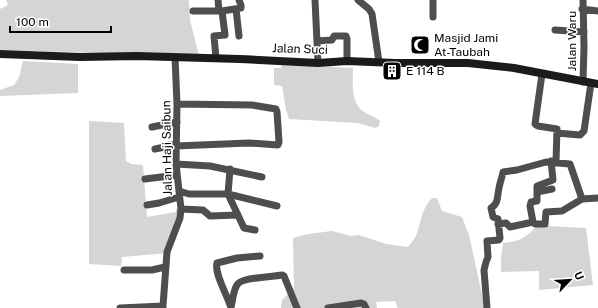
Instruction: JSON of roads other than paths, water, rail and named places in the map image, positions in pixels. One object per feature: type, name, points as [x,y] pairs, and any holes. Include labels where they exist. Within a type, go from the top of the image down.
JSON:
[{"type":"street","points":[[216,58],[214,36],[225,35],[218,0]]},
{"type":"street","points":[[193,11],[220,11],[241,8],[239,0]]},
{"type":"street","points":[[315,0],[318,63]]},
{"type":"street","points":[[358,0],[369,9],[372,14],[379,62]]},
{"type":"street","points":[[433,0],[433,17]]},
{"type":"street","name":"Jalan Waru","points":[[557,134],[580,135],[584,131],[591,83],[584,32],[582,9],[583,0]]},
{"type":"street","points":[[236,9],[239,36]]},
{"type":"street","points":[[582,9],[598,11]]},
{"type":"street","points":[[555,30],[584,32]]},
{"type":"street","points":[[317,41],[332,40],[334,36],[346,36],[347,61]]},
{"type":"street","name":"Jalan Suci","points":[[0,54],[80,57],[216,58],[318,63],[347,61],[468,63],[514,68],[591,83]]},
{"type":"street","name":"Jalan Haji Saibun","points":[[163,307],[167,252],[180,218],[181,209],[176,164],[178,104],[175,57]]},
{"type":"street","points":[[533,222],[530,206],[531,202],[537,201],[537,186],[553,180],[553,162],[557,134],[557,128],[538,126],[535,124],[542,74]]},
{"type":"street","points":[[155,149],[168,145],[250,143],[278,145],[277,112],[276,109],[272,107],[252,105],[178,104]]},
{"type":"street","points":[[152,127],[177,122]]},
{"type":"street","points":[[486,308],[484,270],[488,257],[487,241],[500,239],[498,219],[492,217],[491,208],[496,206],[503,172],[553,162],[568,163],[571,165],[582,199]]},
{"type":"street","points":[[176,164],[230,169],[262,177]]},
{"type":"street","points":[[230,169],[228,194],[244,228],[255,230]]},
{"type":"street","points":[[145,180],[177,175]]},
{"type":"street","points":[[537,192],[552,189]]},
{"type":"street","points":[[148,205],[160,203],[179,194],[228,194],[277,206]]},
{"type":"street","points":[[498,224],[506,223],[510,227],[533,222],[535,224],[545,224],[546,212],[562,211],[582,199],[598,198]]},
{"type":"street","points":[[181,209],[203,210],[210,216],[238,215]]},
{"type":"street","points":[[231,307],[218,275],[216,263],[237,258],[260,256]]},
{"type":"street","points":[[124,270],[152,270],[165,267]]},
{"type":"street","points":[[231,307],[236,287],[240,282],[282,275],[284,276],[297,308]]},
{"type":"street","points":[[328,308],[362,303],[366,308]]},
{"type":"street","points":[[120,308],[163,307]]},
{"type":"place","name":"Masjid Jami At-Taubah","points":[[420,45]]},
{"type":"place","name":"E 114 B","points":[[392,71]]}]
